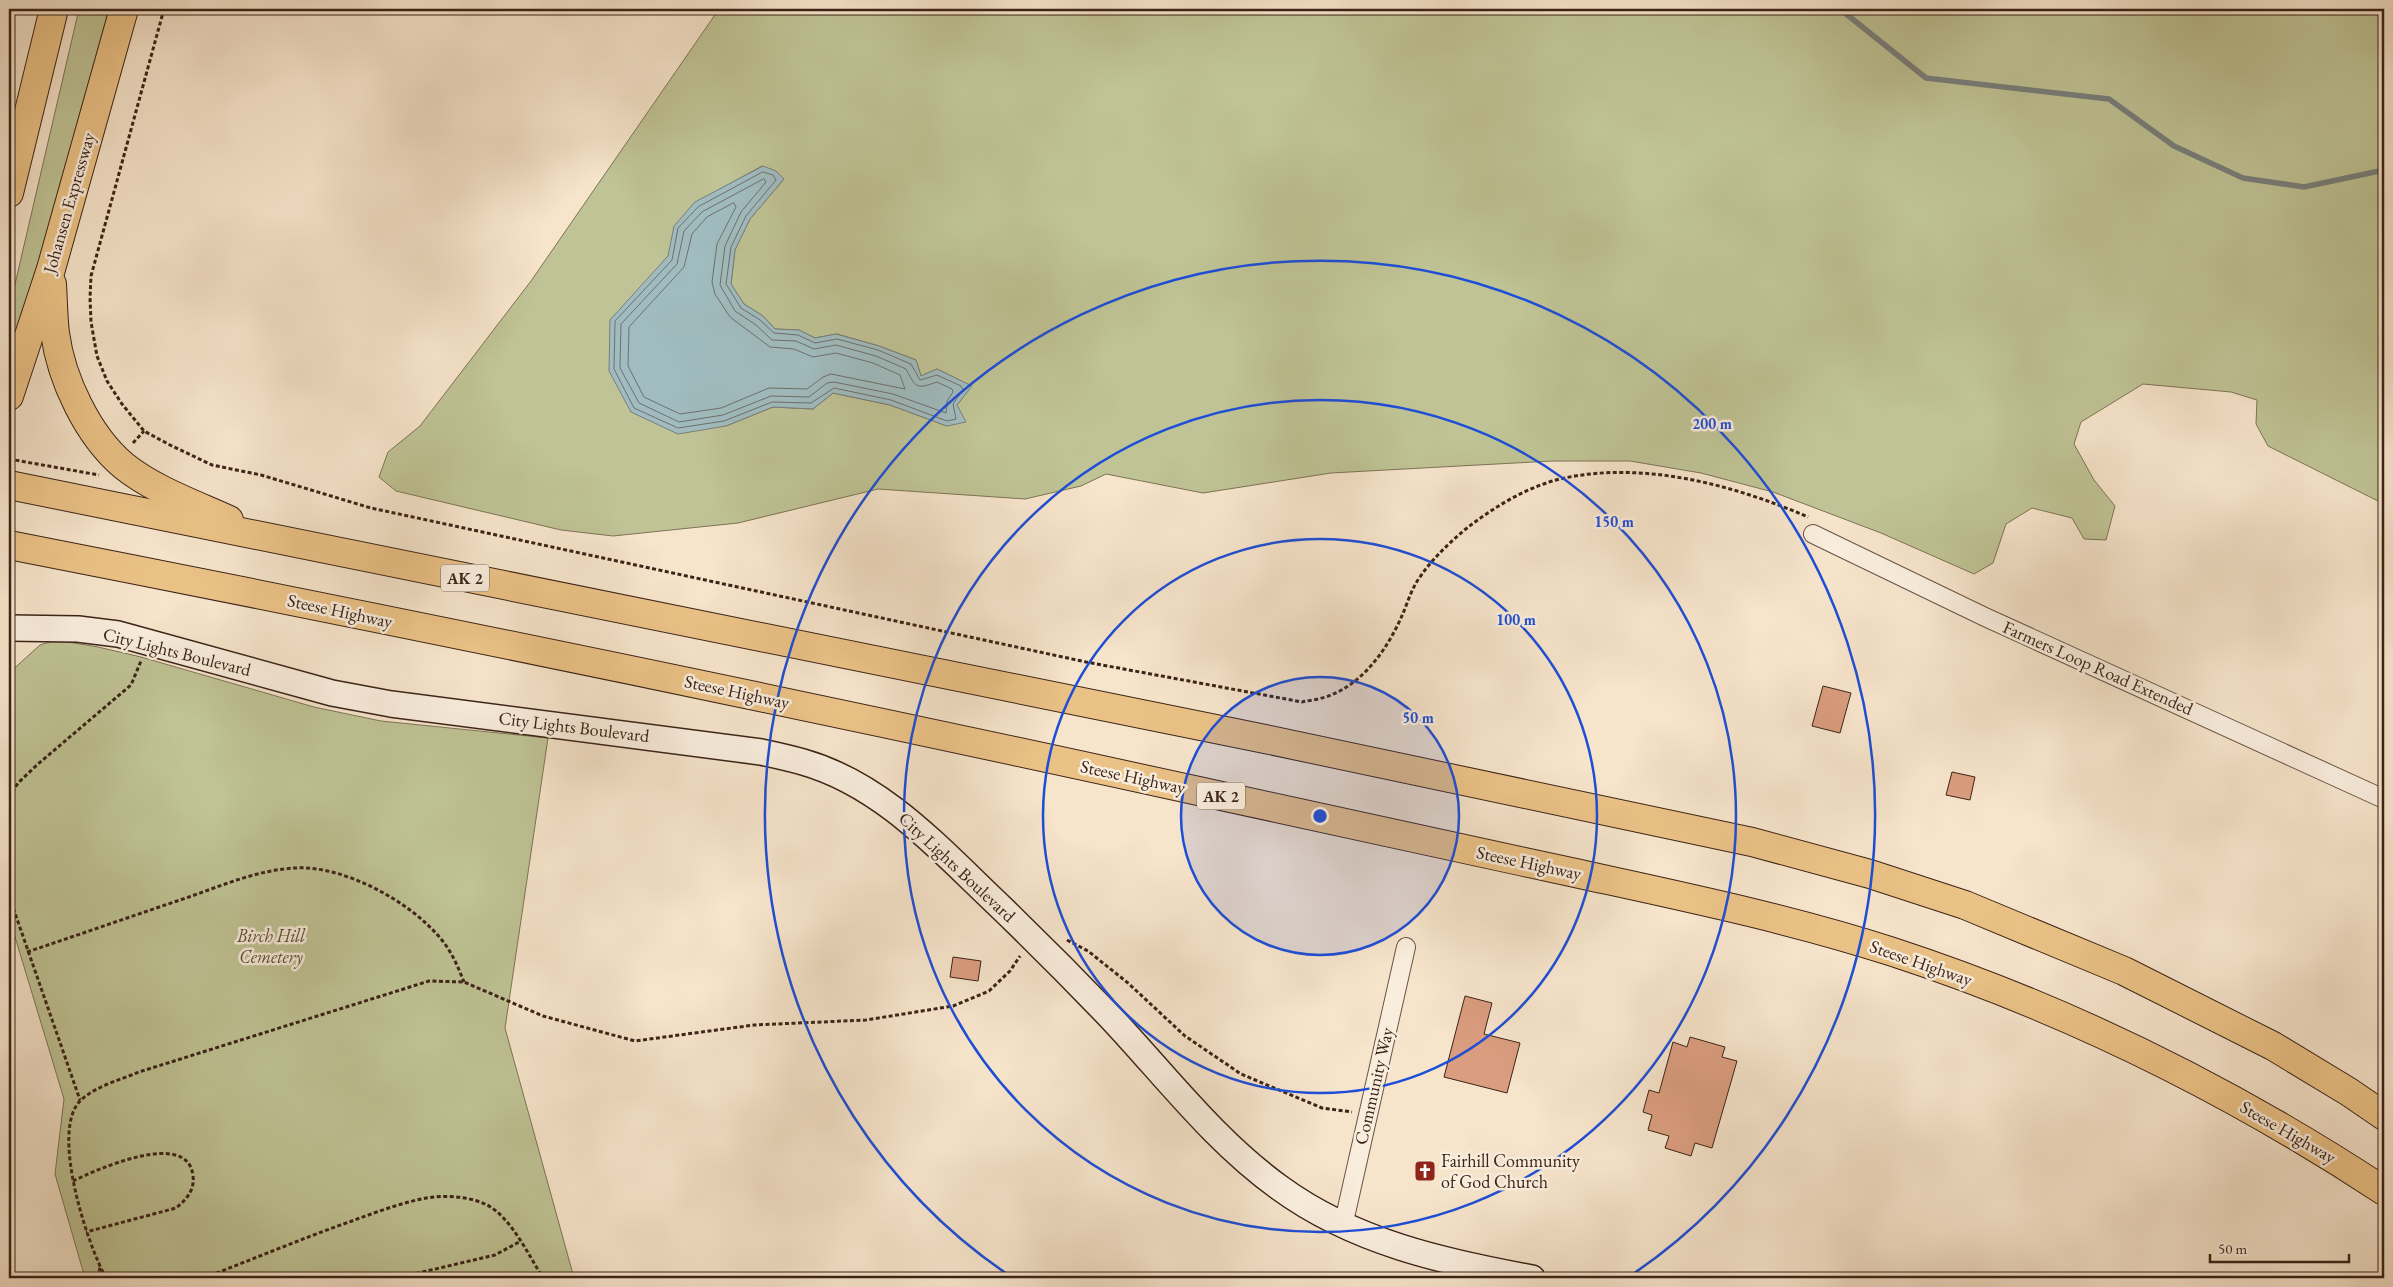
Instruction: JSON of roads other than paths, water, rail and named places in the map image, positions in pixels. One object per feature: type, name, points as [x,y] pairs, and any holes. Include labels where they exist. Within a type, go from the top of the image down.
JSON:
[{"type":"highway","points":[[9,193],[54,9]]},
{"type":"highway","name":"Johansen Expressway","points":[[9,396],[51,269],[124,9]]},
{"type":"highway","points":[[51,269],[55,334],[66,375],[89,426],[124,466],[152,484],[273,540]]},
{"type":"highway","name":"AK 2","points":[[9,485],[1265,740],[1752,842],[1965,905],[2124,972],[2272,1046],[2349,1092],[2384,1116]]},
{"type":"highway","name":"Steese Highway","points":[[9,545],[698,684],[1138,777],[1788,921],[1894,953],[2000,991],[2122,1044],[2222,1093],[2319,1148],[2384,1191]]},
{"type":"street","name":"Farmers Loop Road Extended","points":[[1811,526],[1985,617],[2384,798]]},
{"type":"street","name":"City Lights Boulevard","points":[[9,628],[78,629],[118,634],[332,693],[391,704],[761,752],[804,762],[837,775],[880,798],[915,825],[1032,937],[1114,1022],[1215,1132],[1280,1188],[1343,1226],[1403,1249],[1488,1270],[1532,1278]]},
{"type":"street","name":"Community Way","points":[[1343,1226],[1406,946]]},
{"type":"water","points":[[763,166],[776,171],[784,179],[750,219],[735,250],[731,284],[744,304],[763,316],[775,329],[799,330],[815,338],[836,334],[879,346],[916,360],[921,376],[937,369],[972,386],[957,405],[966,422],[947,426],[890,405],[833,393],[813,409],[773,407],[726,426],[678,434],[631,412],[609,371],[610,320],[668,256],[674,226],[695,202]]},
{"type":"waterway","points":[[1840,9],[1926,78],[2109,99],[2174,146],[2243,178],[2304,187],[2384,170]]},
{"type":"place","name":"Fairhill Community of God Church","points":[[1425,1171]]},
{"type":"park label","name":"Birch Hill Cemetery","points":[[271,946]]}]
